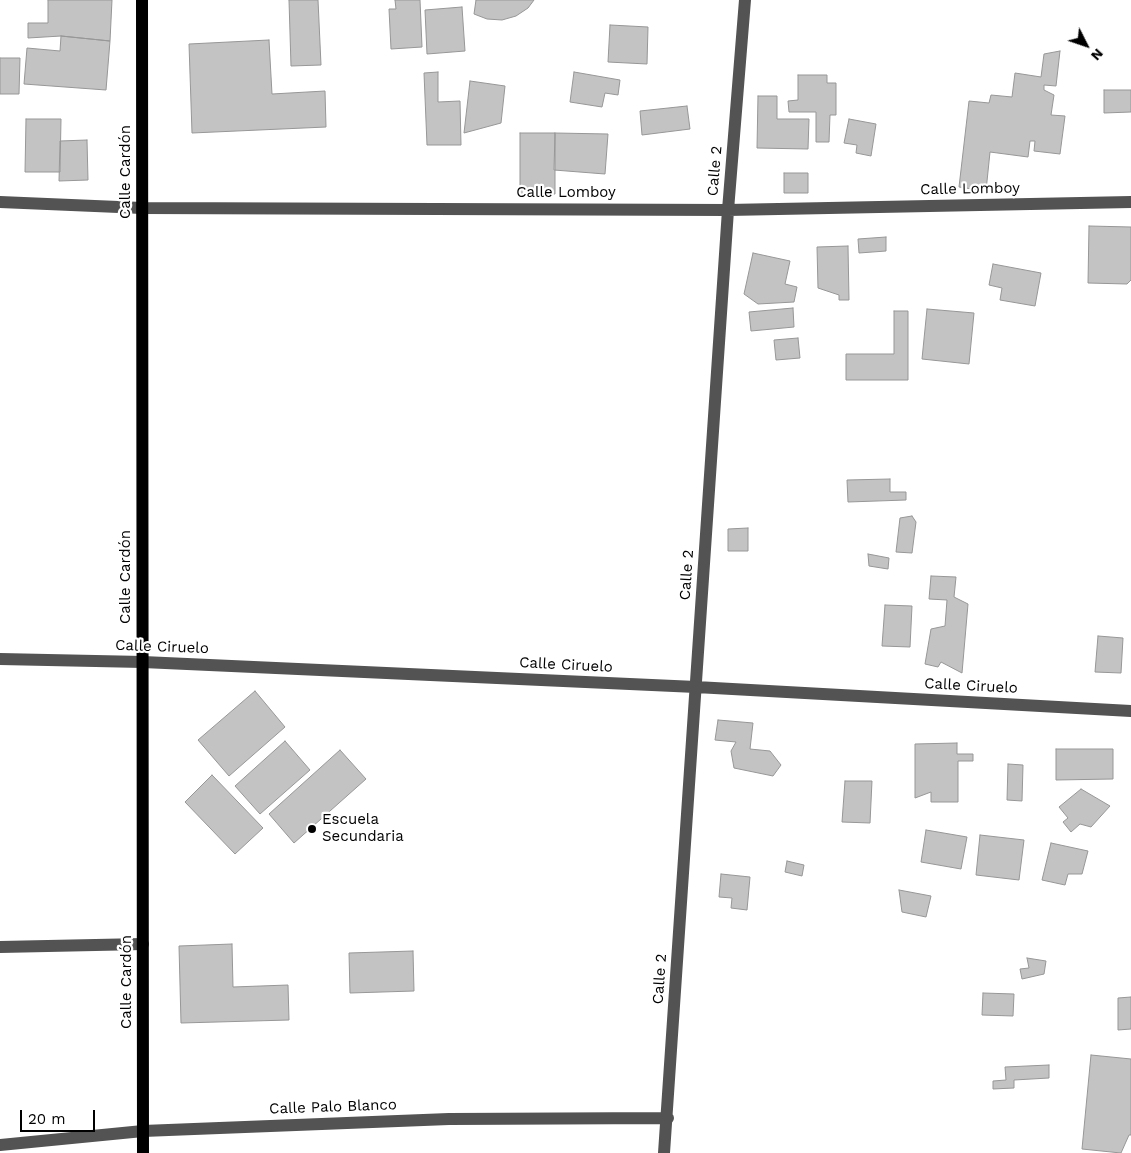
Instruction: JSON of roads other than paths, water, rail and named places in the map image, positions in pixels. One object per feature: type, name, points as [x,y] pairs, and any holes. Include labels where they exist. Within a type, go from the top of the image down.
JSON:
[{"type":"main road","name":"Calle Cardón","points":[[142,0],[143,1153]]},
{"type":"street","name":"Calle 2","points":[[664,1153],[668,1118],[728,210],[745,0]]},
{"type":"street","name":"Calle Lomboy","points":[[0,202],[142,208],[728,210],[1131,202]]},
{"type":"street","name":"Calle Ciruelo","points":[[0,659],[143,662],[696,687],[1131,711]]},
{"type":"street","points":[[0,947],[143,944]]},
{"type":"street","name":"Calle Palo Blanco","points":[[0,1145],[143,1131],[449,1120],[668,1118]]},
{"type":"place","name":"Escuela Secundaria","points":[[312,829]]}]
